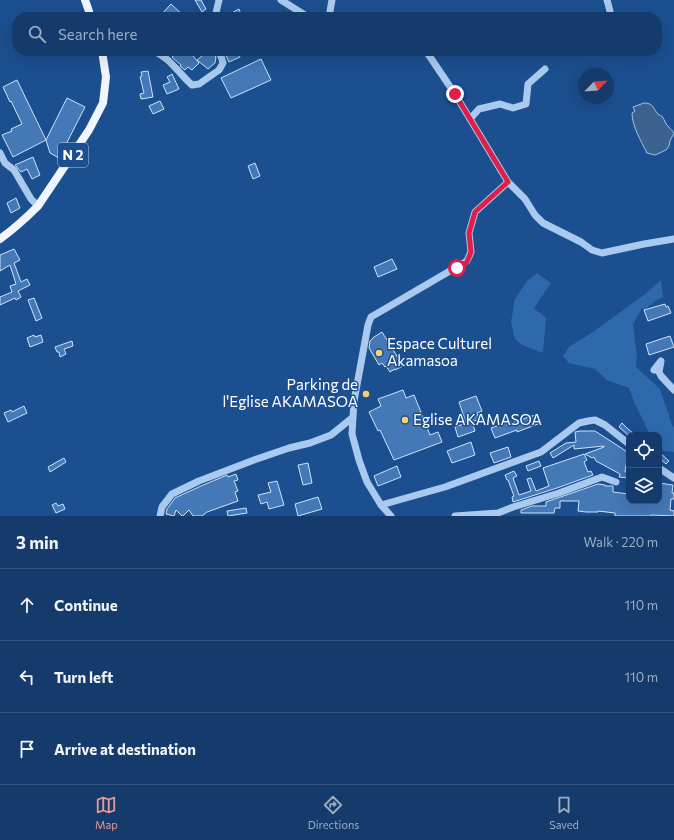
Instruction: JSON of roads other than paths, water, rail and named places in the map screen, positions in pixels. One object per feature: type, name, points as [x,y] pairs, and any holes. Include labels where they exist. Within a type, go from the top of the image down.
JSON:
[{"type":"main road","points":[[85,0],[89,12]]},
{"type":"main road","name":"N 2","points":[[0,239],[20,224],[38,206],[89,130],[103,103],[106,77],[103,56]]},
{"type":"street","points":[[216,12],[219,0]]},
{"type":"street","points":[[281,0],[300,12]]},
{"type":"street","points":[[330,12],[332,0]]},
{"type":"street","points":[[607,0],[610,12]]},
{"type":"street","points":[[162,56],[192,85],[199,84],[220,70],[223,63],[221,56]]},
{"type":"street","points":[[429,56],[455,94],[508,182],[525,199],[535,215],[543,223],[581,242],[592,250],[602,253],[674,239]]},
{"type":"street","points":[[470,119],[480,109],[500,104],[513,108],[526,104],[528,84],[546,69]]},
{"type":"street","points":[[0,152],[5,163],[14,170],[30,199],[38,206]]},
{"type":"street","points":[[391,516],[381,505],[367,482],[352,434],[354,401],[368,325],[371,317],[467,262],[471,252],[469,233],[475,212],[508,182]]},
{"type":"street","points":[[654,370],[661,361],[659,372],[674,390]]},
{"type":"street","points":[[160,516],[162,507],[172,494],[199,481],[254,460],[289,448],[310,443],[331,434],[352,418]]},
{"type":"street","points":[[381,505],[445,487],[541,452],[579,423],[595,420],[605,425],[626,442]]},
{"type":"street","points":[[662,470],[674,478]]},
{"type":"street","points":[[455,516],[498,513],[602,477],[616,482]]},
{"type":"place","name":"Espace Culturel Akamasoa","points":[[379,353]]},
{"type":"place","name":"Parking de l'Eglise AKAMASOA","points":[[366,394]]},
{"type":"place","name":"Eglise AKAMASOA","points":[[405,420]]}]
